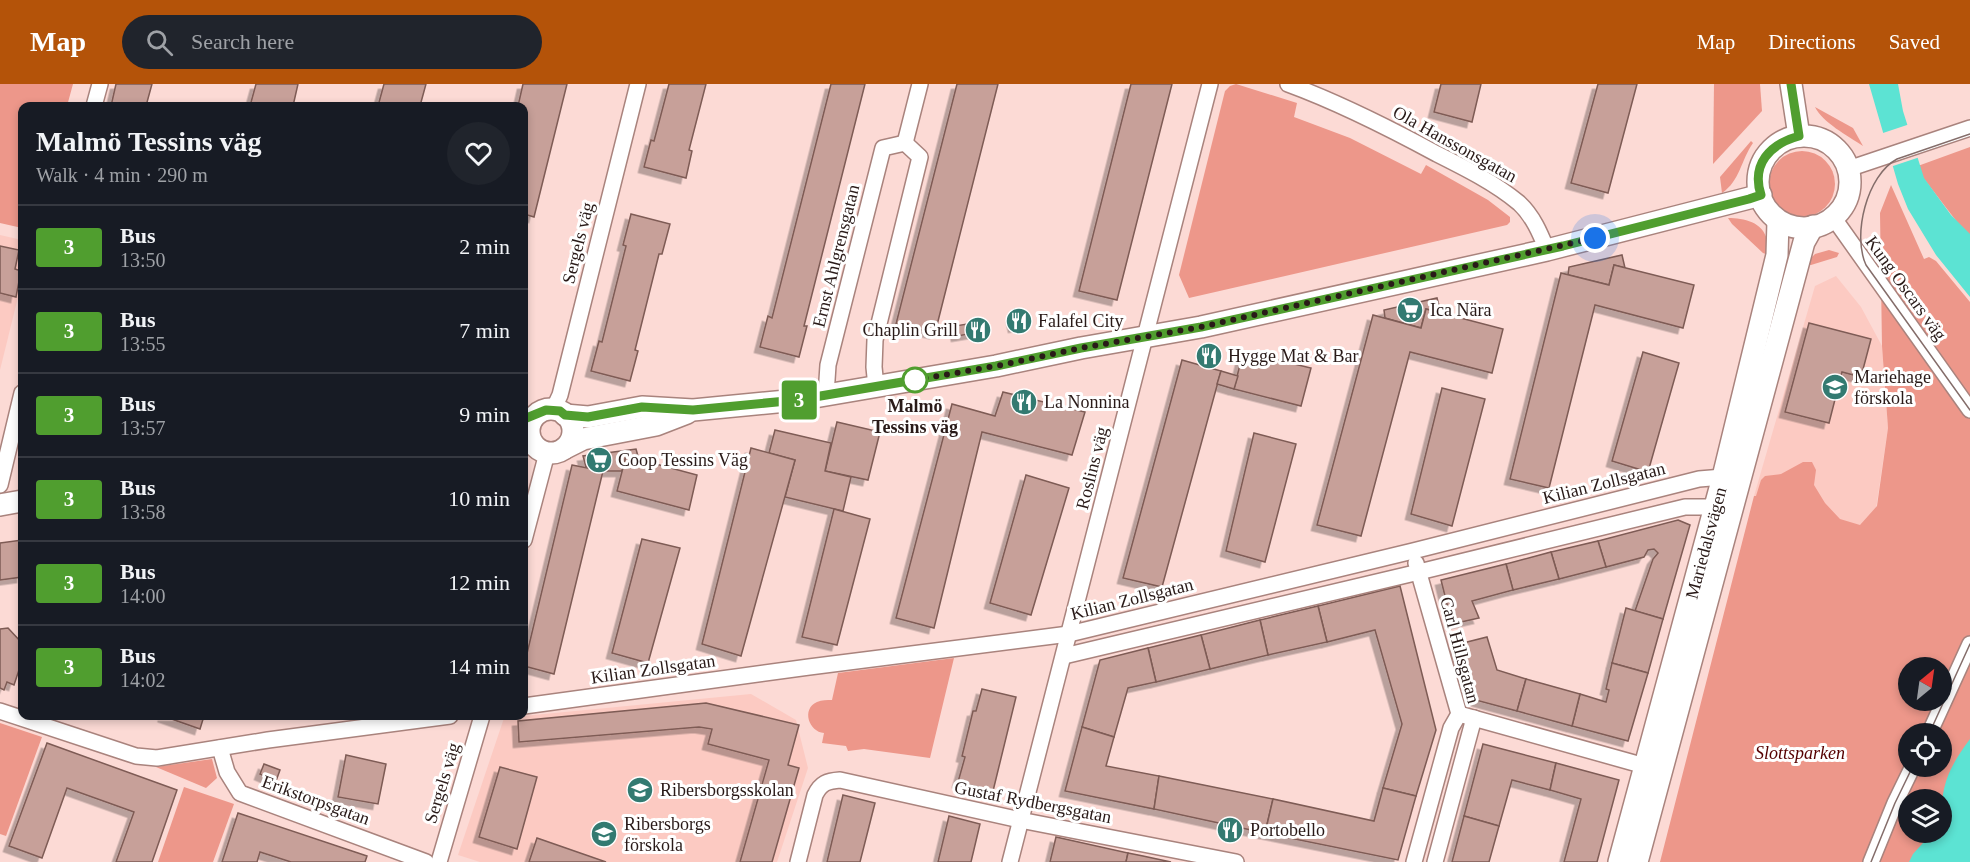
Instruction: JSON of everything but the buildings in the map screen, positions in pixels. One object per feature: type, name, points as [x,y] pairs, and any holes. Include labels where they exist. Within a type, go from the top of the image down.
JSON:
[{"type":"street","points":[[95,102],[100,84]]},
{"type":"street","name":"Sergels väg","points":[[545,414],[560,395],[638,84]]},
{"type":"street","points":[[876,387],[875,340],[920,157],[905,143],[920,84]]},
{"type":"street","name":"Roslins väg","points":[[1010,862],[1210,84]]},
{"type":"street","name":"Ola Hanssonsgatan","points":[[1288,84],[1383,125],[1475,174],[1500,190],[1520,204],[1535,222],[1547,250]]},
{"type":"street","points":[[1791,84],[1799,136]]},
{"type":"street","points":[[1848,169],[1970,128]]},
{"type":"street","points":[[1799,136],[1823,141],[1835,148],[1848,169],[1850,178],[1848,193],[1833,217],[1826,223],[1813,226],[1789,226],[1778,221],[1764,204],[1758,182],[1764,158],[1778,145],[1799,136]]},
{"type":"street","name":"Ernst Ahlgrensgatan","points":[[826,395],[828,365],[883,148],[905,143]]},
{"type":"street","points":[[693,410],[656,425],[543,449],[531,441],[529,433],[533,418],[545,414],[588,417],[642,407],[693,410],[797,400],[996,366],[1201,327],[1547,250],[1761,195]]},
{"type":"street","name":"Kung Oscars väg","points":[[1833,217],[1970,410]]},
{"type":"street","name":"Mariedalsvägen","points":[[1637,862],[1654,768],[1731,479],[1777,255],[1778,221]]},
{"type":"street","name":"Mariedalsvägen","points":[[1731,479],[1804,242],[1813,226]]},
{"type":"street","points":[[543,449],[570,442],[572,428],[545,414]]},
{"type":"street","points":[[5,496],[18,417]]},
{"type":"street","points":[[528,521],[543,449]]},
{"type":"street","name":"Kilian Zollsgatan","points":[[528,705],[1069,634],[1699,479],[1731,479]]},
{"type":"street","points":[[1064,656],[1685,507],[1724,507]]},
{"type":"street","name":"Carl Hillsgatan","points":[[1413,551],[1459,714],[1451,728],[1414,862]]},
{"type":"street","points":[[1934,723],[1970,644]]},
{"type":"street","points":[[0,711],[18,717]]},
{"type":"street","points":[[1459,714],[1654,768]]},
{"type":"street","name":"Carl Hillsgatan","points":[[1435,862],[1474,718]]},
{"type":"street","points":[[27,720],[136,756],[157,758],[421,720]]},
{"type":"street","name":"Sergels väg","points":[[439,862],[481,720]]},
{"type":"street","name":"Erikstorpsgatan","points":[[220,748],[226,772],[240,793],[426,862]]},
{"type":"street","name":"Mariedalsvägen","points":[[1619,862],[1654,768]]},
{"type":"street","points":[[1871,862],[1908,777]]},
{"type":"street","name":"Gustaf Rydbergsgatan","points":[[798,862],[815,795],[823,783],[840,780],[1020,820],[1216,860],[1236,862]]},
{"type":"shaded area","points":[[0,235],[18,239],[18,297],[0,370]]},
{"type":"shaded area","name":"Mariehage förskola","points":[[1836,276],[1861,307],[1882,346],[1888,428],[1873,529],[1754,496],[1815,286]]},
{"type":"shaded area","name":"Ribersborgsskolan","points":[[751,694],[796,720],[808,768],[777,862],[480,862],[458,855],[503,720],[528,720],[528,716]]},
{"type":"green space","points":[[0,84],[73,84],[68,102],[18,102],[18,227],[0,223]]},
{"type":"green space","points":[[1236,84],[1297,103],[1294,117],[1350,138],[1421,174],[1426,165],[1488,200],[1510,217],[1510,222],[1507,225],[1189,298],[1179,275],[1225,91]]},
{"type":"green space","points":[[1714,84],[1760,84],[1762,111],[1713,164]]},
{"type":"green space","points":[[1815,107],[1853,128],[1863,146],[1829,123]]},
{"type":"green space","points":[[1751,141],[1753,143],[1737,176],[1722,193],[1720,177]]},
{"type":"green space","points":[[1970,147],[1970,239],[1915,167]]},
{"type":"green space","points":[[1795,151],[1809,151],[1821,156],[1830,165],[1835,184],[1833,197],[1826,208],[1809,217],[1795,217],[1783,212],[1774,203],[1769,191],[1769,177],[1774,165],[1783,156]]},
{"type":"green space","name":"Slottsparken","points":[[1891,185],[1924,259],[1929,257],[1936,261],[1970,302],[1970,862],[1660,862],[1754,496],[1756,496],[1761,480],[1765,476],[1781,474],[1803,462],[1812,462],[1816,470],[1814,485],[1825,503],[1840,519],[1860,525],[1877,506],[1888,428],[1882,346],[1880,213]]},
{"type":"green space","points":[[1728,218],[1746,220],[1757,225],[1765,234],[1768,242],[1768,255],[1763,253]]},
{"type":"green space","points":[[1829,250],[1839,253],[1837,257],[1811,265],[1805,264],[1815,254]]},
{"type":"green space","points":[[954,658],[930,758],[864,749],[848,751],[846,746],[822,743],[824,733],[814,729],[811,725],[809,710],[817,702],[832,700],[838,673]]},
{"type":"green space","points":[[0,723],[42,737],[6,836],[0,834]]},
{"type":"green space","points":[[212,759],[217,778],[206,788],[156,767]]},
{"type":"green space","points":[[184,787],[234,804],[213,862],[158,862]]},
{"type":"water","points":[[1869,84],[1898,84],[1903,111],[1924,178],[1951,215],[1970,234],[1970,297],[1936,255],[1908,209],[1898,184]]},
{"type":"water","points":[[1970,739],[1970,862],[1909,862],[1923,843],[1952,843],[1952,789],[1944,789],[1948,777],[1952,777],[1954,762]]},
{"type":"pier","points":[[1910,124],[1920,157],[1890,167],[1880,134]]},
{"type":"tram line","points":[[1970,134],[1897,159],[1886,167],[1870,192],[1862,222],[1861,238],[1866,265],[1970,410]]},
{"type":"tram line","points":[[1934,723],[1970,644]]},
{"type":"tram line","points":[[1871,862],[1908,777]]},
{"type":"bus line","name":"3","points":[[528,417],[546,410],[560,411],[565,415],[588,417],[642,407],[693,410],[797,400],[996,366],[1201,327],[1563,246],[1749,199],[1761,195],[1758,182],[1764,158],[1778,145],[1799,136],[1791,84]]},
{"type":"place","name":"Ica Nära","points":[[1410,310]]},
{"type":"place","name":"Falafel City","points":[[1019,321]]},
{"type":"place","name":"Chaplin Grill","points":[[978,330]]},
{"type":"place","name":"Hygge Mat & Bar","points":[[1209,356]]},
{"type":"place","name":"Malmö Tessins väg","points":[[915,380]]},
{"type":"place","name":"Mariehage förskola","points":[[1835,387]]},
{"type":"place","name":"La Nonnina","points":[[1024,402]]},
{"type":"place","name":"Coop Tessins Väg","points":[[599,460]]},
{"type":"place","name":"Ribersborgsskolan","points":[[640,790]]},
{"type":"place","name":"Portobello","points":[[1230,830]]},
{"type":"place","name":"Ribersborgs förskola","points":[[604,834]]},
{"type":"route","points":[[915,380],[1201,327],[1595,238]]}]
